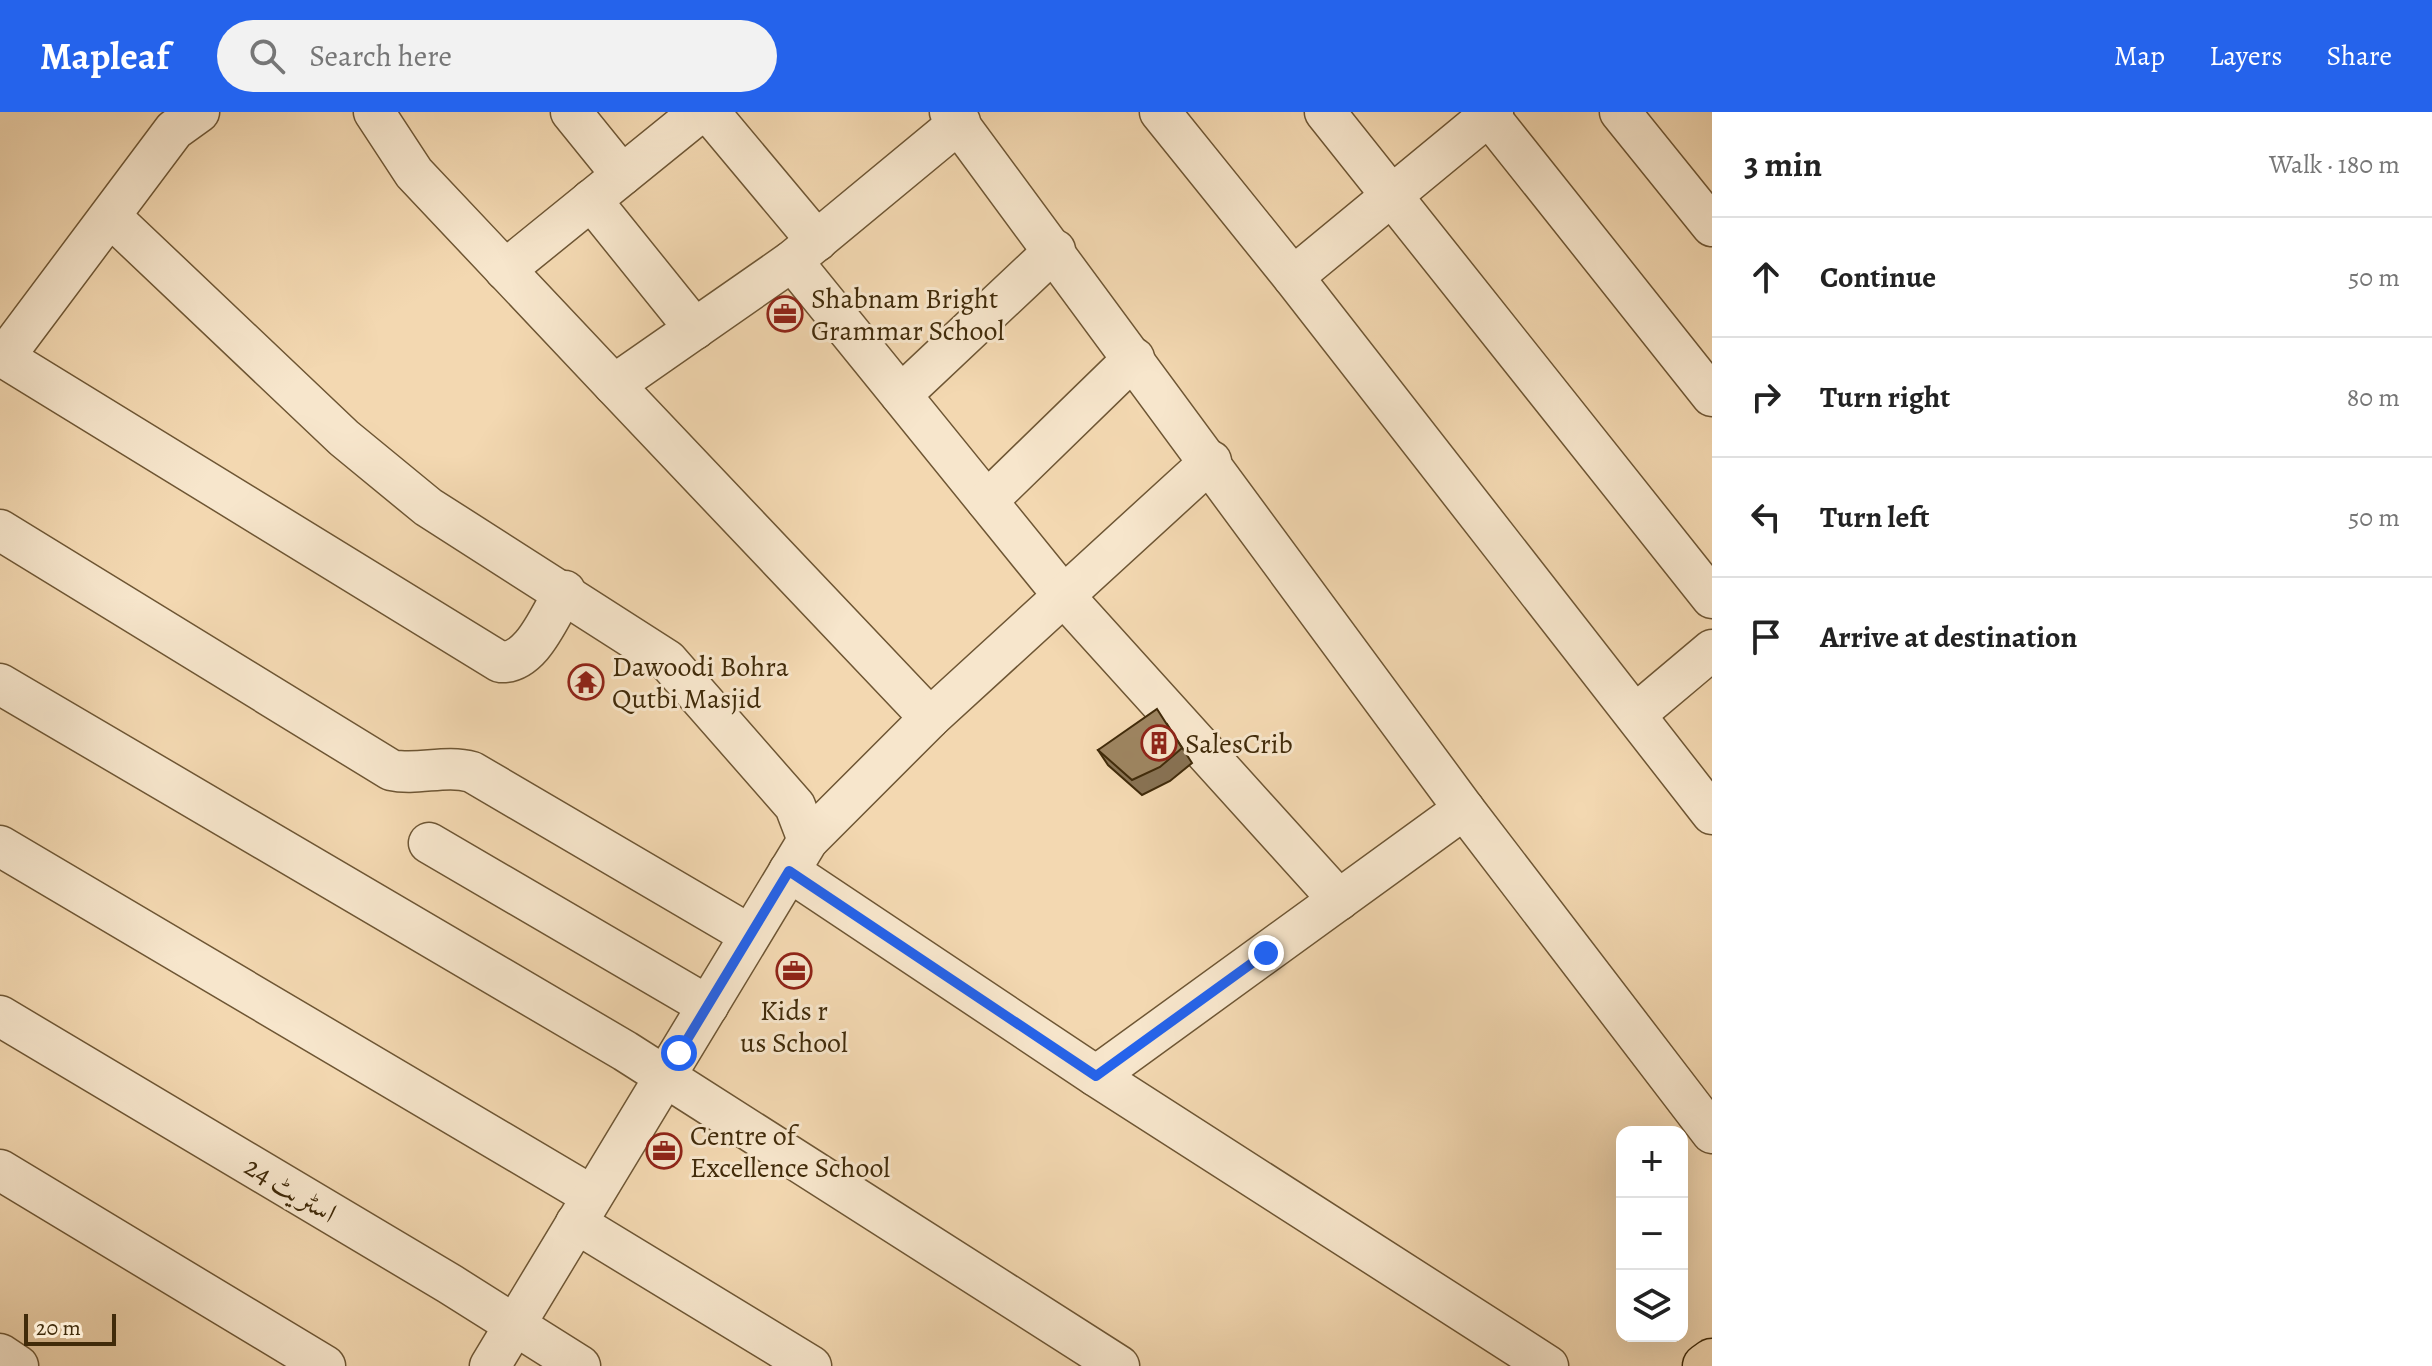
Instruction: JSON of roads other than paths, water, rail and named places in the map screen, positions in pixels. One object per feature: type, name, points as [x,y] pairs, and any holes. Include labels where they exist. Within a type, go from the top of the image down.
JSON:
[{"type":"main road","points":[[1705,1366],[1712,1361]]},
{"type":"street","points":[[199,112],[174,130],[111,217],[2,356],[500,662],[512,662],[524,656],[565,591]]},
{"type":"street","points":[[374,112],[414,173],[930,718]]},
{"type":"street","points":[[571,112],[622,175]]},
{"type":"street","points":[[505,270],[700,112]]},
{"type":"street","points":[[709,112],[901,395],[1063,595],[1339,900]]},
{"type":"street","points":[[1160,112],[1293,277],[1712,814]]},
{"type":"street","points":[[1325,112],[1712,598]]},
{"type":"street","points":[[1620,112],[1712,226]]},
{"type":"street","points":[[1293,277],[1489,113],[1712,396]]},
{"type":"street","points":[[614,385],[804,251],[955,117],[1464,809],[1712,1133]]},
{"type":"street","points":[[591,200],[695,329]]},
{"type":"street","points":[[111,217],[344,438],[428,507],[565,591],[667,660],[795,806],[798,856]]},
{"type":"street","points":[[901,395],[1055,250]]},
{"type":"street","points":[[987,501],[1134,358]]},
{"type":"street","points":[[490,1366],[798,856],[930,718],[1211,461]]},
{"type":"street","points":[[0,530],[391,770],[406,773],[460,769],[472,772],[750,935]]},
{"type":"street","points":[[1636,714],[1712,650]]},
{"type":"street","points":[[0,684],[664,1076],[1119,1366]]},
{"type":"street","points":[[1096,1076],[1464,809]]},
{"type":"street","points":[[429,843],[708,1006]]},
{"type":"street","points":[[0,846],[584,1210],[811,1366]]},
{"type":"street","points":[[798,856],[1096,1076],[1548,1366]]},
{"type":"street","name":"اسٹریٹ 24","points":[[0,1016],[580,1366]]},
{"type":"street","points":[[0,1170],[325,1366]]},
{"type":"street","points":[[0,1354],[18,1366]]},
{"type":"place","name":"Shabnam Bright Grammar School","points":[[785,314]]},
{"type":"place","name":"Dawoodi Bohra Qutbi Masjid","points":[[586,682]]},
{"type":"place","name":"SalesCrib","points":[[1159,743]]},
{"type":"place","name":"Kids r us School","points":[[794,971]]},
{"type":"place","name":"Centre of Excellence School","points":[[664,1151]]}]
